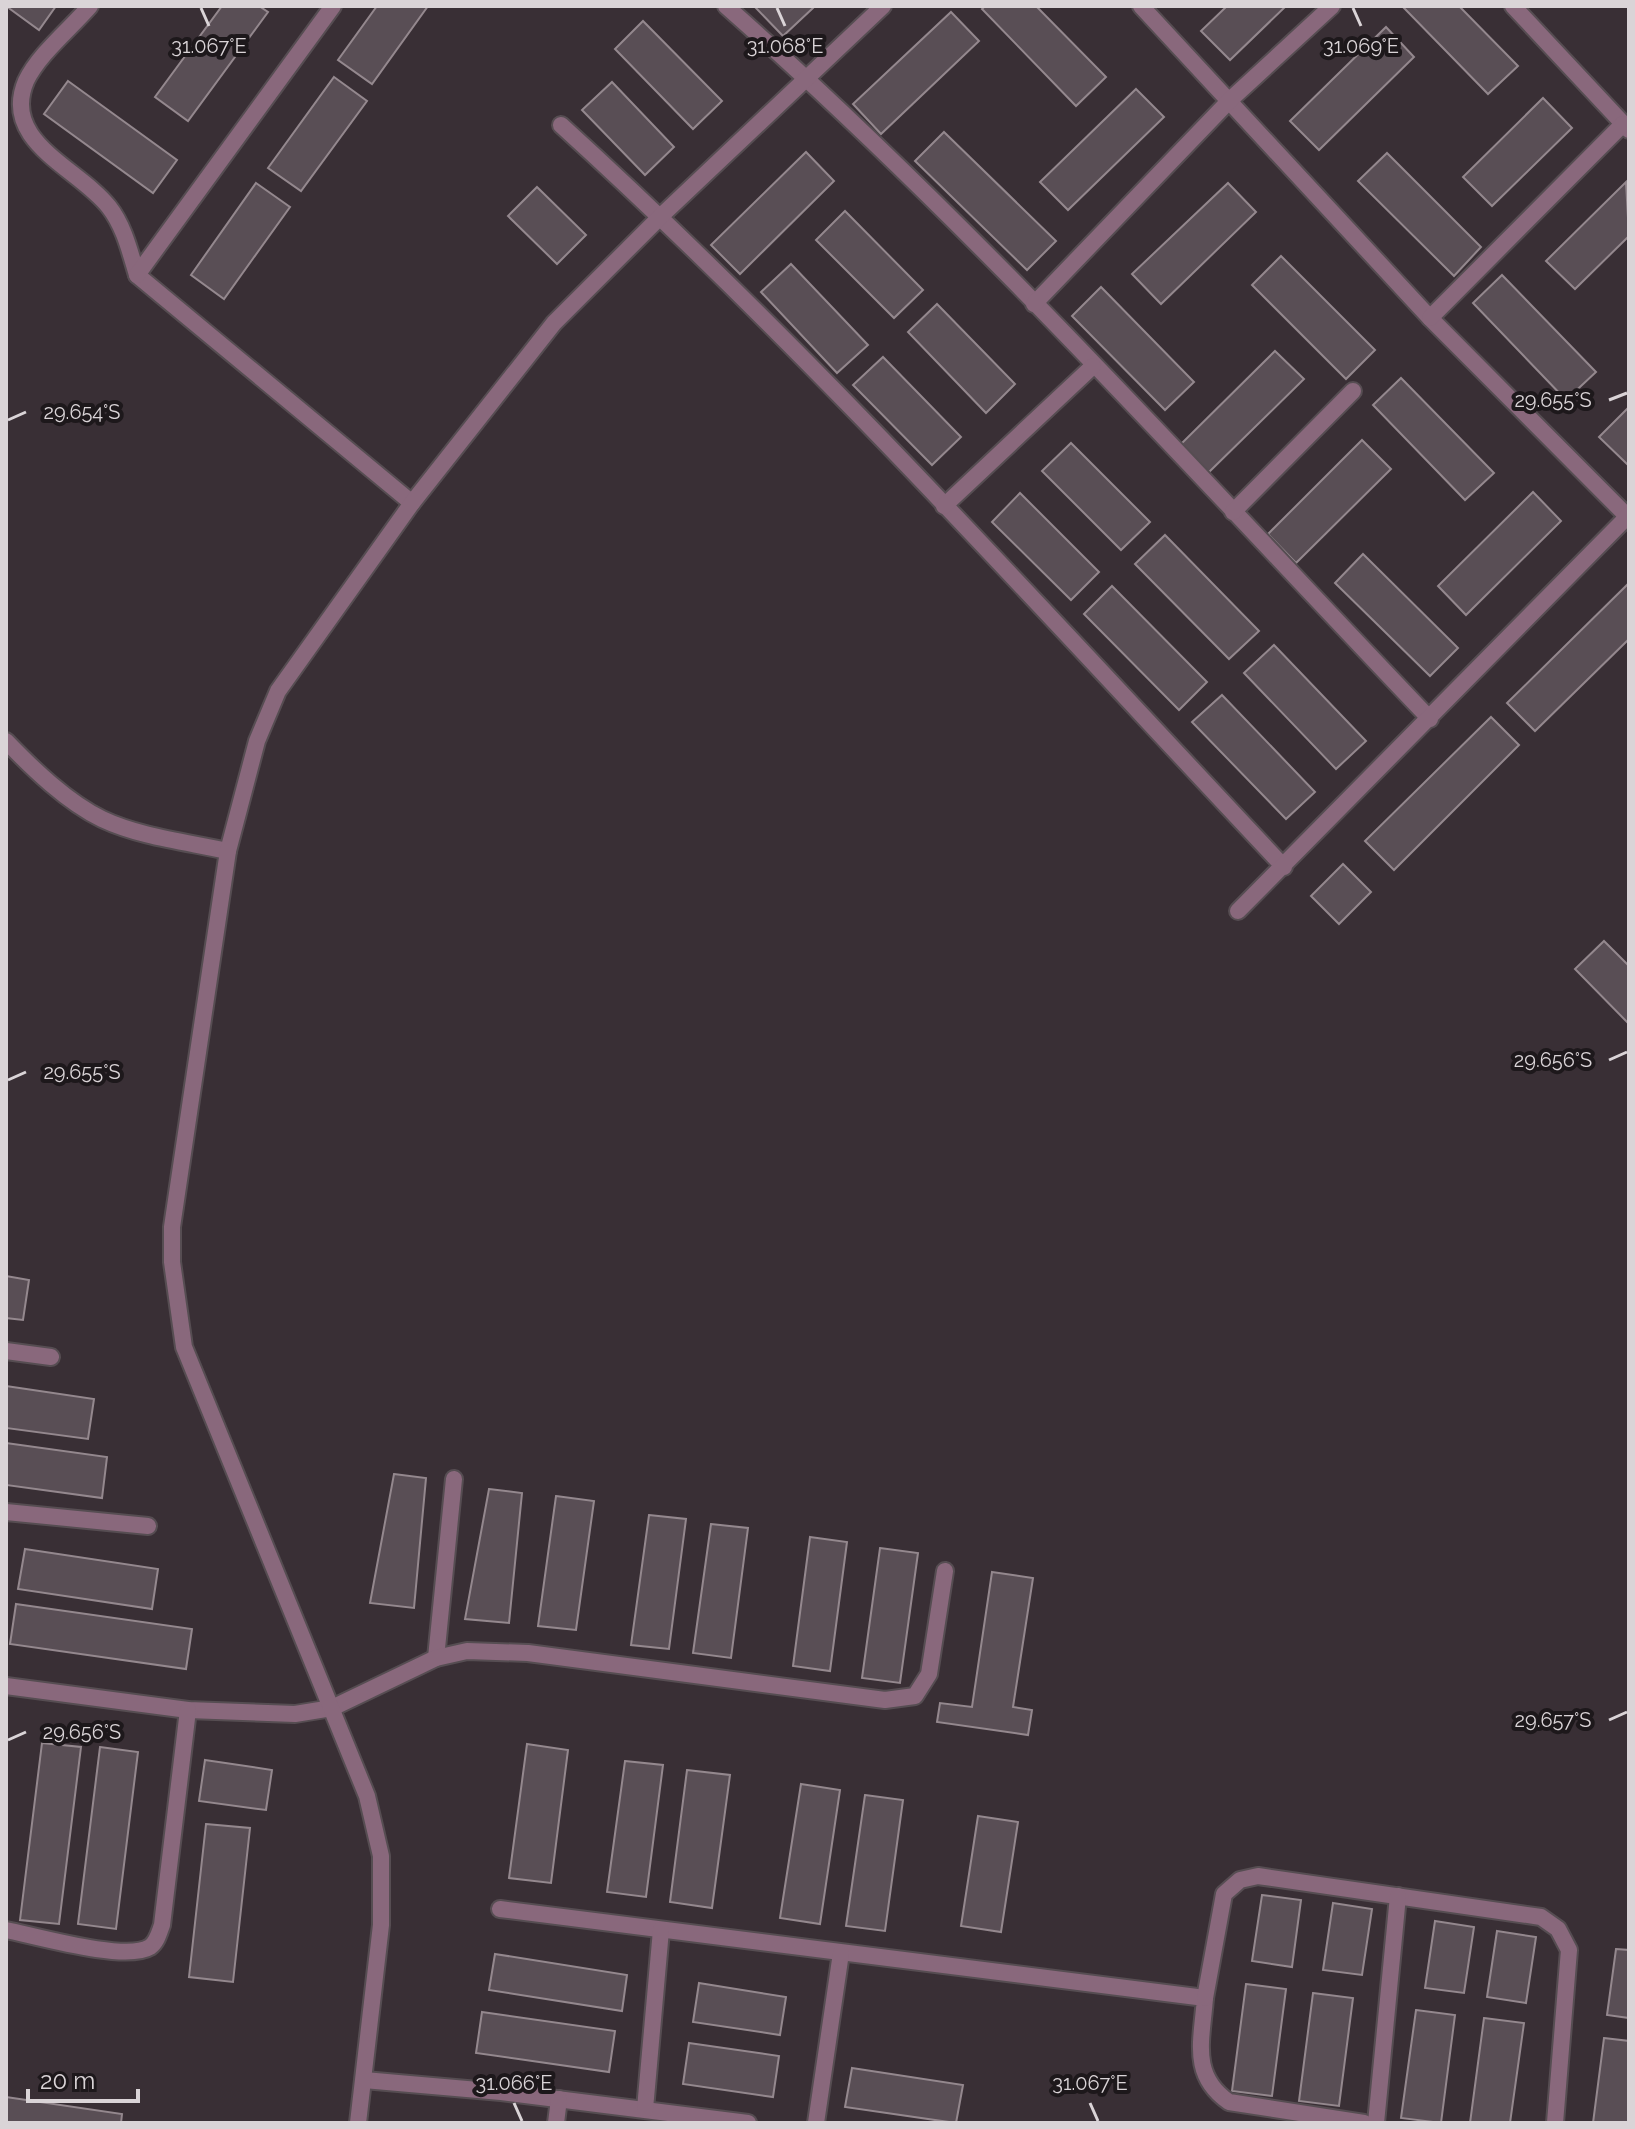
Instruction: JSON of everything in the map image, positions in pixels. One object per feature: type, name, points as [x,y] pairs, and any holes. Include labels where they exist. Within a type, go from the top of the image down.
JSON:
[{"type":"street","points":[[90,6],[27,77],[17,111],[33,142],[109,206],[120,224],[137,275],[412,503]]},
{"type":"street","points":[[137,275],[333,6]]},
{"type":"street","points":[[726,6],[808,78],[1034,304],[1430,719]]},
{"type":"street","points":[[358,2123],[381,1925],[381,1856],[367,1796],[209,1415],[184,1347],[176,1305],[172,1227],[228,851],[257,741],[278,691],[412,503],[554,323],[661,216],[883,6]]},
{"type":"street","points":[[1141,6],[1430,318],[1628,516],[1238,911]]},
{"type":"street","points":[[1034,304],[1230,100],[1332,6]]},
{"type":"street","points":[[1430,318],[1626,127],[1513,6]]},
{"type":"street","points":[[561,125],[661,216],[944,506],[1284,867]]},
{"type":"street","points":[[944,506],[1093,366]]},
{"type":"street","points":[[1233,512],[1353,391]]},
{"type":"street","points":[[6,741],[52,784],[101,819],[149,835],[228,851]]},
{"type":"street","points":[[6,1351],[51,1357]]},
{"type":"street","points":[[436,1658],[454,1479]]},
{"type":"street","points":[[6,1512],[148,1526]]},
{"type":"street","points":[[6,1704],[7,1686],[188,1710],[295,1714],[332,1708],[436,1658],[467,1651],[528,1653],[824,1693],[901,1700],[915,1696],[929,1674],[945,1571]]},
{"type":"street","points":[[6,1930],[124,1952],[150,1947],[157,1940],[162,1925],[188,1710]]},
{"type":"street","points":[[1364,2123],[1229,2102],[1214,2092],[1201,2062],[1205,1998],[1220,1906],[1224,1894],[1240,1880],[1258,1876],[1541,1917],[1550,1921],[1564,1937],[1569,1950],[1555,2123]]},
{"type":"street","points":[[1376,2123],[1398,1896]]},
{"type":"street","points":[[500,1909],[1205,1998]]},
{"type":"street","points":[[645,2109],[661,1930]]},
{"type":"street","points":[[816,2123],[841,1953]]},
{"type":"street","points":[[364,2080],[559,2099],[748,2123]]},
{"type":"street","points":[[556,2123],[559,2099]]},
{"type":"building","points":[[6,6],[56,6],[39,30]]},
{"type":"building","points":[[222,6],[259,6],[268,12],[188,121],[155,97]]},
{"type":"building","points":[[377,6],[428,6],[372,84],[338,60]]},
{"type":"building","points":[[754,6],[812,6],[813,8],[783,36]]},
{"type":"building","points":[[985,6],[1036,6],[1106,77],[1076,106],[982,9]]},
{"type":"building","points":[[1227,6],[1286,6],[1230,60],[1201,31]]},
{"type":"building","points":[[1402,6],[1459,6],[1518,66],[1488,94]]},
{"type":"building","points":[[951,12],[979,41],[881,134],[853,104]]},
{"type":"building","points":[[643,21],[722,101],[693,129],[615,49]]},
{"type":"building","points":[[1386,27],[1414,57],[1319,150],[1290,121]]},
{"type":"building","points":[[334,77],[367,101],[301,191],[268,168]]},
{"type":"building","points":[[68,81],[177,160],[153,193],[44,114]]},
{"type":"building","points":[[612,82],[674,147],[645,175],[582,110]]},
{"type":"building","points":[[1136,89],[1164,117],[1068,210],[1040,182]]},
{"type":"building","points":[[1543,98],[1572,128],[1492,206],[1463,177]]},
{"type":"building","points":[[944,132],[1056,241],[1027,270],[915,161]]},
{"type":"building","points":[[806,152],[834,181],[740,274],[711,245]]},
{"type":"building","points":[[1387,153],[1481,247],[1454,276],[1358,181]]},
{"type":"building","points":[[1626,182],[1629,236],[1575,289],[1546,261]]},
{"type":"building","points":[[256,183],[290,207],[224,299],[191,275]]},
{"type":"building","points":[[1228,183],[1256,212],[1161,304],[1132,274]]},
{"type":"building","points":[[537,187],[586,235],[557,264],[508,216]]},
{"type":"building","points":[[845,211],[923,290],[894,318],[816,240]]},
{"type":"building","points":[[1281,256],[1375,350],[1346,379],[1252,285]]},
{"type":"building","points":[[791,264],[868,345],[837,373],[761,292]]},
{"type":"building","points":[[1502,275],[1596,372],[1566,400],[1473,303]]},
{"type":"building","points":[[1101,287],[1194,382],[1165,410],[1072,316]]},
{"type":"building","points":[[937,304],[1015,384],[986,413],[908,332]]},
{"type":"building","points":[[1275,351],[1304,379],[1208,473],[1180,445]]},
{"type":"building","points":[[883,357],[961,437],[932,465],[853,385]]},
{"type":"building","points":[[1401,378],[1494,473],[1465,500],[1373,405]]},
{"type":"building","points":[[1629,407],[1629,463],[1627,464],[1599,437]]},
{"type":"building","points":[[1362,440],[1391,469],[1296,563],[1268,534]]},
{"type":"building","points":[[1071,443],[1150,522],[1121,550],[1042,471]]},
{"type":"building","points":[[1533,492],[1561,521],[1466,615],[1438,586]]},
{"type":"building","points":[[1020,493],[1099,572],[1071,600],[992,522]]},
{"type":"building","points":[[1165,535],[1259,631],[1229,659],[1135,564]]},
{"type":"building","points":[[1363,554],[1458,648],[1430,676],[1335,583]]},
{"type":"building","points":[[1629,583],[1629,639],[1535,731],[1507,703]]},
{"type":"building","points":[[1112,586],[1207,682],[1179,710],[1084,614]]},
{"type":"building","points":[[1274,645],[1366,741],[1336,769],[1244,673]]},
{"type":"building","points":[[1222,695],[1315,792],[1286,819],[1192,722]]},
{"type":"building","points":[[1491,717],[1519,745],[1394,870],[1365,841]]},
{"type":"building","points":[[1343,864],[1371,892],[1339,924],[1311,896]]},
{"type":"building","points":[[1604,941],[1629,966],[1629,1024],[1575,969]]},
{"type":"building","points":[[6,1276],[29,1280],[23,1320],[6,1318]]},
{"type":"building","points":[[6,1386],[94,1399],[88,1439],[6,1428]]},
{"type":"building","points":[[6,1443],[107,1457],[102,1498],[6,1485]]},
{"type":"building","points":[[394,1474],[426,1478],[414,1608],[370,1603]]},
{"type":"building","points":[[489,1489],[522,1493],[509,1623],[465,1619]]},
{"type":"building","points":[[556,1496],[594,1501],[576,1630],[538,1626]]},
{"type":"building","points":[[649,1515],[686,1519],[669,1649],[631,1645]]},
{"type":"building","points":[[711,1524],[748,1528],[731,1658],[693,1653]]},
{"type":"building","points":[[810,1537],[847,1542],[830,1671],[793,1666]]},
{"type":"building","points":[[880,1548],[918,1553],[900,1683],[862,1678]]},
{"type":"building","points":[[25,1549],[158,1569],[152,1609],[18,1589]]},
{"type":"building","points":[[992,1572],[1033,1578],[1013,1707],[1032,1710],[1028,1735],[937,1722],[940,1703],[972,1707]]},
{"type":"building","points":[[16,1604],[192,1629],[186,1669],[10,1644]]},
{"type":"building","points":[[42,1743],[81,1747],[59,1924],[20,1920]]},
{"type":"building","points":[[527,1744],[568,1750],[551,1883],[509,1878]]},
{"type":"building","points":[[100,1747],[138,1752],[116,1929],[78,1924]]},
{"type":"building","points":[[205,1760],[272,1770],[266,1810],[199,1801]]},
{"type":"building","points":[[625,1761],[663,1765],[646,1897],[607,1892]]},
{"type":"building","points":[[687,1770],[730,1775],[712,1908],[670,1902]]},
{"type":"building","points":[[801,1784],[840,1790],[820,1924],[780,1918]]},
{"type":"building","points":[[865,1795],[903,1800],[885,1931],[846,1926]]},
{"type":"building","points":[[978,1816],[1018,1822],[1001,1932],[961,1926]]},
{"type":"building","points":[[206,1824],[250,1828],[233,1982],[189,1977]]},
{"type":"building","points":[[1262,1895],[1301,1900],[1292,1967],[1252,1961]]},
{"type":"building","points":[[1333,1903],[1372,1909],[1362,1975],[1323,1970]]},
{"type":"building","points":[[1435,1921],[1474,1927],[1464,1993],[1425,1988]]},
{"type":"building","points":[[1497,1931],[1536,1937],[1526,2003],[1487,1997]]},
{"type":"building","points":[[1616,1949],[1629,1950],[1629,2018],[1607,2015]]},
{"type":"building","points":[[495,1954],[627,1975],[622,2011],[489,1990]]},
{"type":"building","points":[[699,1983],[786,1997],[780,2035],[693,2022]]},
{"type":"building","points":[[1246,1984],[1286,1989],[1272,2096],[1232,2091]]},
{"type":"building","points":[[1313,1993],[1353,1998],[1339,2106],[1299,2101]]},
{"type":"building","points":[[1416,2010],[1455,2015],[1441,2123],[1401,2118]]},
{"type":"building","points":[[482,2012],[615,2031],[609,2072],[476,2053]]},
{"type":"building","points":[[1484,2018],[1524,2023],[1510,2123],[1470,2123]]},
{"type":"building","points":[[1604,2038],[1629,2041],[1629,2123],[1593,2123]]},
{"type":"building","points":[[689,2043],[779,2056],[773,2097],[683,2084]]},
{"type":"building","points":[[852,2068],[963,2085],[956,2123],[845,2107]]},
{"type":"building","points":[[6,2097],[122,2114],[121,2123],[6,2123]]}]
